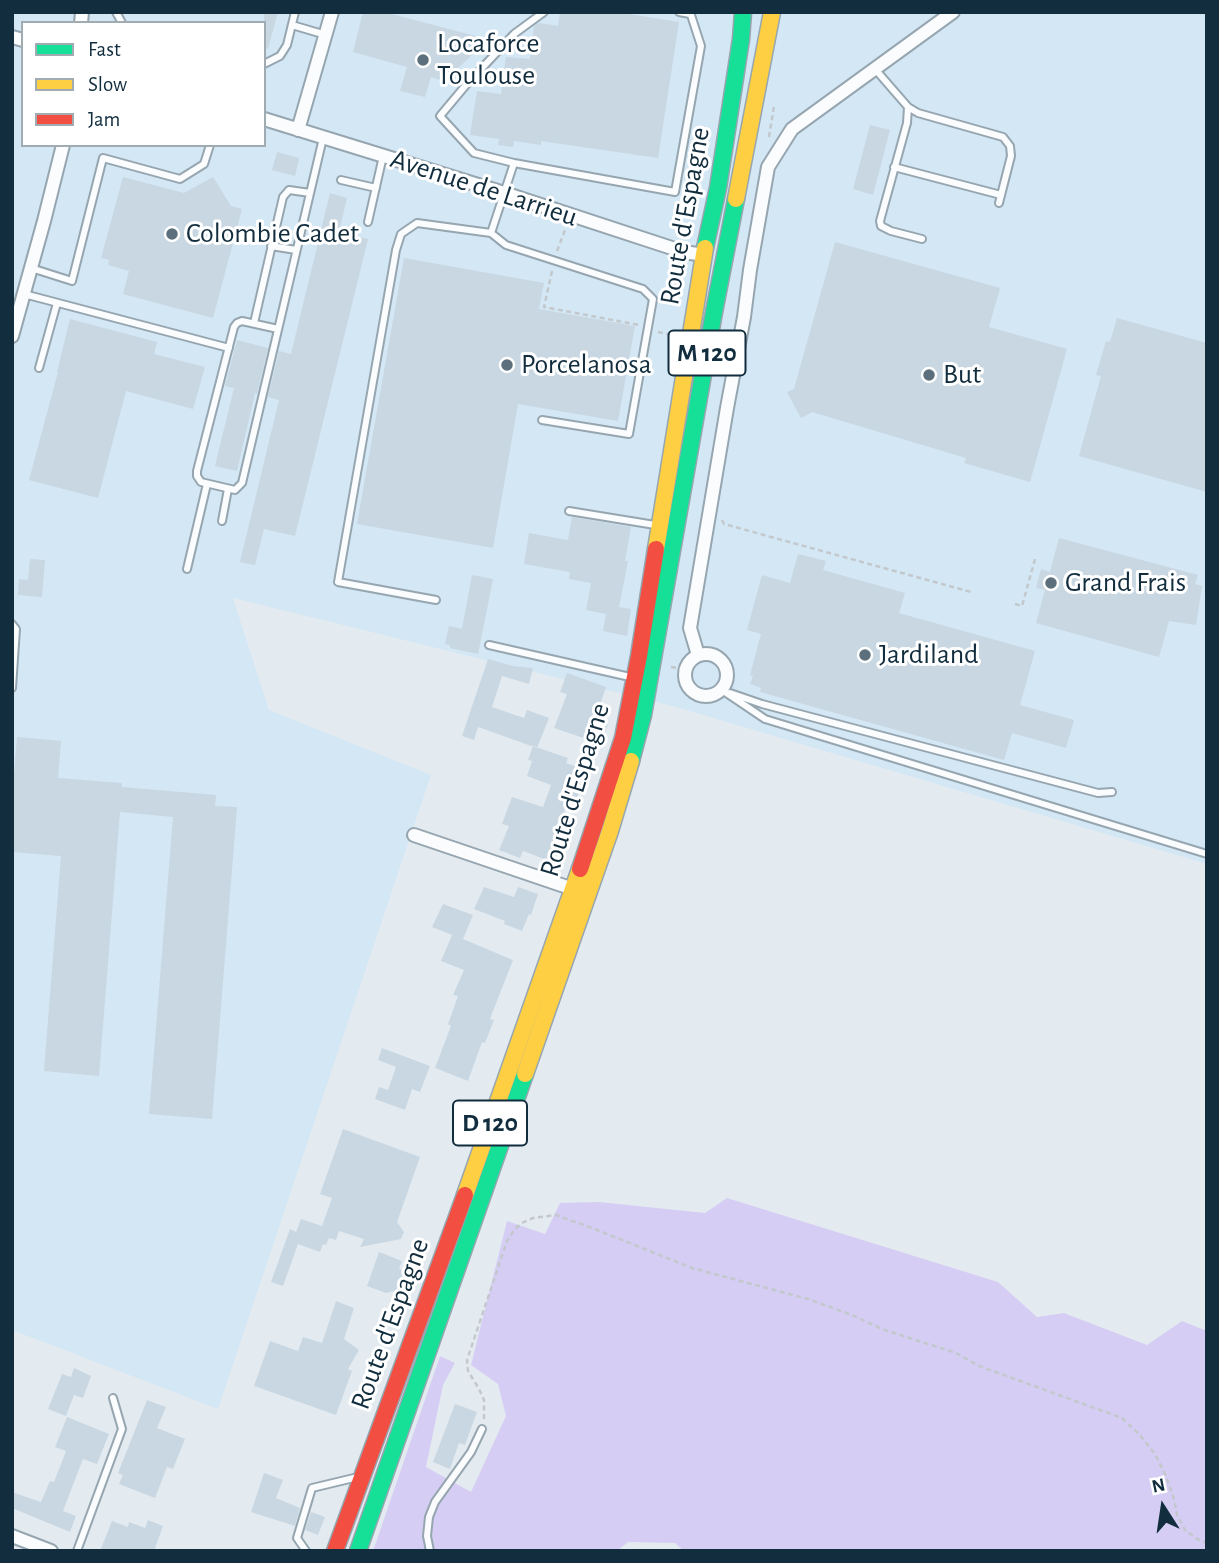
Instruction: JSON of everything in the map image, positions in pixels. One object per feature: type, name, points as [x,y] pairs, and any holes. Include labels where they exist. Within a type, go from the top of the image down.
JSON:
[{"type":"main road","name":"Route d'Espagne","points":[[335,1551],[581,891],[626,782],[643,715],[638,688],[660,526],[704,255],[718,188],[743,12]]},
{"type":"main road","name":"Route d'Espagne","points":[[638,688],[772,12]]},
{"type":"main road","name":"Route d'Espagne","points":[[358,1551],[581,891]]},
{"type":"street","points":[[298,130],[332,12]]},
{"type":"street","points":[[698,655],[690,628],[768,167],[792,129],[953,12]]},
{"type":"street","name":"Avenue de Larrieu","points":[[266,120],[684,252],[704,255]]},
{"type":"street","points":[[12,336],[62,147]]},
{"type":"street","points":[[698,655],[714,655],[726,666],[726,683],[722,690],[714,695],[704,697],[695,694],[684,679],[685,669],[698,655]]},
{"type":"street","points":[[414,835],[581,891]]},
{"type":"street","points":[[12,1536],[51,1551]]},
{"type":"lane","points":[[266,63],[280,56],[287,45],[295,12]]},
{"type":"lane","points":[[544,12],[514,34],[440,116],[474,153],[514,163],[675,192],[701,46],[690,13],[679,12]]},
{"type":"lane","points":[[292,25],[326,35]]},
{"type":"lane","points":[[875,69],[908,107],[918,113],[1003,137],[1010,146],[1011,156],[999,203]]},
{"type":"lane","points":[[908,107],[907,123],[880,221],[881,226],[891,231],[922,239]]},
{"type":"lane","points":[[278,328],[243,321],[234,327],[197,471],[201,482],[235,490],[242,483],[323,138]]},
{"type":"lane","points":[[31,268],[72,281],[103,158],[180,179],[204,164],[209,147]]},
{"type":"lane","points":[[368,222],[383,156]]},
{"type":"lane","points":[[491,233],[514,163]]},
{"type":"lane","points":[[894,167],[1001,195]]},
{"type":"lane","points":[[341,180],[376,188]]},
{"type":"lane","points":[[254,323],[285,193],[294,190],[310,193]]},
{"type":"lane","points":[[436,600],[338,582],[401,234],[417,223],[491,233],[506,245],[643,289],[653,299],[628,434],[542,420]]},
{"type":"lane","points":[[271,246],[296,250]]},
{"type":"lane","points":[[24,294],[229,348]]},
{"type":"lane","points":[[39,368],[57,303]]},
{"type":"lane","points":[[187,569],[207,484]]},
{"type":"lane","points":[[222,521],[228,489]]},
{"type":"lane","points":[[569,511],[660,526]]},
{"type":"lane","points":[[12,624],[16,629],[12,688]]},
{"type":"lane","points":[[489,645],[638,688]]},
{"type":"lane","points":[[722,690],[762,704],[1098,793],[1112,792]]},
{"type":"lane","points":[[722,690],[765,719],[1207,854]]},
{"type":"lane","points":[[77,1551],[122,1429],[113,1398]]},
{"type":"lane","points":[[430,1551],[427,1536],[429,1517],[435,1502],[471,1452],[482,1429]]},
{"type":"lane","points":[[306,1551],[296,1538],[312,1488],[363,1475]]},
{"type":"path","points":[[565,230],[554,260],[544,307],[638,325],[647,330],[682,337]]},
{"type":"path","points":[[722,520],[724,524],[971,592]]},
{"type":"path","points":[[1015,604],[1022,606],[1035,559]]},
{"type":"path","points":[[668,666],[685,669]]},
{"type":"path","points":[[482,1429],[484,1400],[468,1371],[467,1360],[508,1241],[522,1223],[533,1218],[556,1215],[692,1268],[808,1299],[1122,1418],[1155,1454],[1166,1475],[1177,1516],[1185,1530],[1207,1543]]},
{"type":"shaded area","points":[[12,12],[1207,12],[1207,864],[676,707],[233,598],[269,710],[431,775],[218,1409],[12,1330]]},
{"type":"shaded area","points":[[727,1198],[998,1282],[1037,1317],[1064,1313],[1147,1345],[1182,1321],[1207,1331],[1207,1551],[684,1551],[675,1543],[628,1542],[617,1551],[373,1551],[440,1356],[455,1363],[443,1385],[426,1467],[471,1492],[506,1416],[498,1384],[471,1365],[507,1221],[545,1234],[560,1203],[599,1202],[705,1213]]},
{"type":"building","points":[[264,12],[278,12],[268,49],[266,21]]},
{"type":"building","name":"Locaforce Toulouse","points":[[363,12],[384,12],[483,38],[483,45],[444,81],[431,77],[425,97],[400,91],[407,67],[353,52]]},
{"type":"building","points":[[560,12],[616,12],[679,22],[658,158],[541,141],[541,145],[514,141],[513,147],[498,145],[499,139],[470,135],[477,91],[501,94],[506,57],[530,59],[534,26],[539,23],[558,26]]},
{"type":"building","points":[[870,125],[890,130],[873,195],[853,189]]},
{"type":"building","points":[[277,152],[299,158],[295,176],[272,170]]},
{"type":"building","name":"Colombie Cadet","points":[[123,177],[184,193],[213,177],[231,206],[242,209],[213,318],[123,294],[129,271],[108,265],[109,260],[101,258]]},
{"type":"building","points":[[330,193],[347,198],[339,232],[368,239],[295,536],[264,529],[255,565],[240,562],[279,400],[268,397],[279,351],[291,354]]},
{"type":"building","name":"But","points":[[835,242],[1000,288],[989,327],[1067,349],[1030,482],[964,463],[966,458],[812,412],[801,418],[787,392],[794,389]]},
{"type":"building","name":"Porcelanosa","points":[[404,258],[544,283],[539,309],[635,326],[618,421],[518,404],[493,548],[357,524]]},
{"type":"building","points":[[1117,318],[1207,343],[1207,492],[1079,456],[1101,376],[1096,375],[1106,341],[1110,342]]},
{"type":"building","points":[[70,319],[157,342],[154,354],[205,367],[193,409],[126,391],[98,498],[29,480]]},
{"type":"building","points":[[237,340],[268,348],[237,471],[215,466],[234,388],[225,386]]},
{"type":"building","points":[[572,517],[631,527],[619,607],[631,609],[627,636],[603,631],[606,614],[586,610],[591,583],[569,579],[570,572],[524,564],[529,533],[568,540]]},
{"type":"building","points":[[1059,538],[1198,575],[1195,584],[1202,586],[1196,625],[1169,621],[1159,657],[1036,623],[1045,590],[1036,588],[1041,569],[1050,572]]},
{"type":"building","name":"Jardiland","points":[[798,554],[826,561],[823,570],[905,593],[899,613],[1035,651],[1020,705],[1074,720],[1066,748],[1012,733],[1004,760],[760,692],[761,688],[750,684],[753,676],[750,675],[761,634],[747,630],[762,575],[790,583]]},
{"type":"building","points":[[30,559],[45,560],[42,597],[18,595],[19,579],[28,580]]},
{"type":"building","points":[[472,575],[493,579],[478,654],[450,648],[450,645],[445,644],[449,626],[462,629]]},
{"type":"building","points":[[488,659],[533,668],[529,684],[502,676],[492,707],[524,718],[527,710],[549,718],[537,748],[478,727],[474,740],[462,736]]},
{"type":"building","points":[[567,673],[606,687],[595,720],[608,724],[601,744],[554,728],[567,694],[560,692]]},
{"type":"building","points":[[17,737],[61,741],[58,778],[122,783],[122,787],[216,795],[215,806],[237,807],[212,1119],[149,1114],[173,817],[120,812],[99,1076],[44,1071],[61,856],[12,852],[12,802]]},
{"type":"building","points":[[533,746],[568,758],[566,763],[586,770],[576,801],[569,798],[547,860],[523,851],[520,858],[499,850],[509,826],[502,824],[512,797],[543,807],[551,785],[527,776],[532,761],[528,760]]},
{"type":"building","points":[[484,887],[514,897],[518,887],[538,894],[522,931],[474,909]]},
{"type":"building","points":[[443,904],[473,915],[463,939],[513,960],[490,1019],[494,1020],[485,1043],[482,1042],[468,1081],[435,1068],[451,1026],[448,1024],[458,996],[453,995],[464,970],[441,961],[452,935],[432,927]]},
{"type":"building","points":[[382,1048],[430,1066],[420,1092],[412,1089],[405,1110],[375,1099],[379,1087],[388,1090],[396,1067],[378,1060]]},
{"type":"building","points":[[343,1129],[420,1157],[397,1222],[404,1232],[401,1239],[360,1247],[364,1239],[339,1231],[336,1240],[329,1238],[320,1252],[298,1244],[283,1286],[271,1282],[290,1229],[296,1232],[301,1219],[322,1226],[332,1198],[320,1194]]},
{"type":"building","points":[[379,1252],[402,1261],[399,1269],[405,1271],[398,1290],[386,1293],[367,1286]]},
{"type":"building","points":[[336,1301],[354,1308],[344,1339],[359,1350],[348,1369],[352,1371],[336,1415],[254,1386],[270,1341],[298,1351],[303,1337],[322,1343]]},
{"type":"building","points":[[74,1368],[91,1376],[83,1398],[74,1395],[66,1416],[48,1409],[62,1374],[71,1377]]},
{"type":"building","points":[[147,1400],[166,1407],[157,1428],[185,1439],[173,1469],[167,1467],[155,1498],[119,1484],[123,1475],[118,1473]]},
{"type":"building","points":[[455,1404],[477,1412],[465,1445],[459,1443],[450,1469],[433,1462]]},
{"type":"building","points":[[67,1417],[109,1434],[97,1464],[83,1459],[63,1511],[76,1516],[70,1532],[12,1508],[12,1492],[41,1502],[50,1481],[54,1482],[66,1451],[55,1447]]},
{"type":"building","points":[[264,1473],[283,1480],[276,1498],[300,1508],[295,1526],[251,1512]]},
{"type":"building","points":[[311,1512],[325,1517],[318,1535],[305,1530]]},
{"type":"building","points":[[148,1520],[163,1526],[154,1551],[100,1551],[112,1521],[128,1527],[129,1522],[145,1528]]},
{"type":"traffic: fast","points":[[705,248],[718,188],[743,12]]},
{"type":"traffic: fast","points":[[631,761],[643,715],[736,199]]},
{"type":"traffic: fast","points":[[358,1551],[525,1074]]},
{"type":"traffic: slow","points":[[736,199],[772,12]]},
{"type":"traffic: slow","points":[[656,549],[705,248]]},
{"type":"traffic: slow","points":[[525,1074],[610,831],[631,761]]},
{"type":"traffic: slow","points":[[465,1195],[580,869]]},
{"type":"traffic: jam","points":[[580,869],[623,738],[656,549]]},
{"type":"traffic: jam","points":[[335,1551],[465,1195]]},
{"type":"place","name":"Locaforce Toulouse","points":[[423,60]]},
{"type":"place","name":"Colombie Cadet","points":[[172,234]]},
{"type":"place","name":"Porcelanosa","points":[[507,365]]},
{"type":"place","name":"But","points":[[929,375]]},
{"type":"place","name":"Grand Frais","points":[[1051,583]]},
{"type":"place","name":"Jardiland","points":[[865,655]]}]
